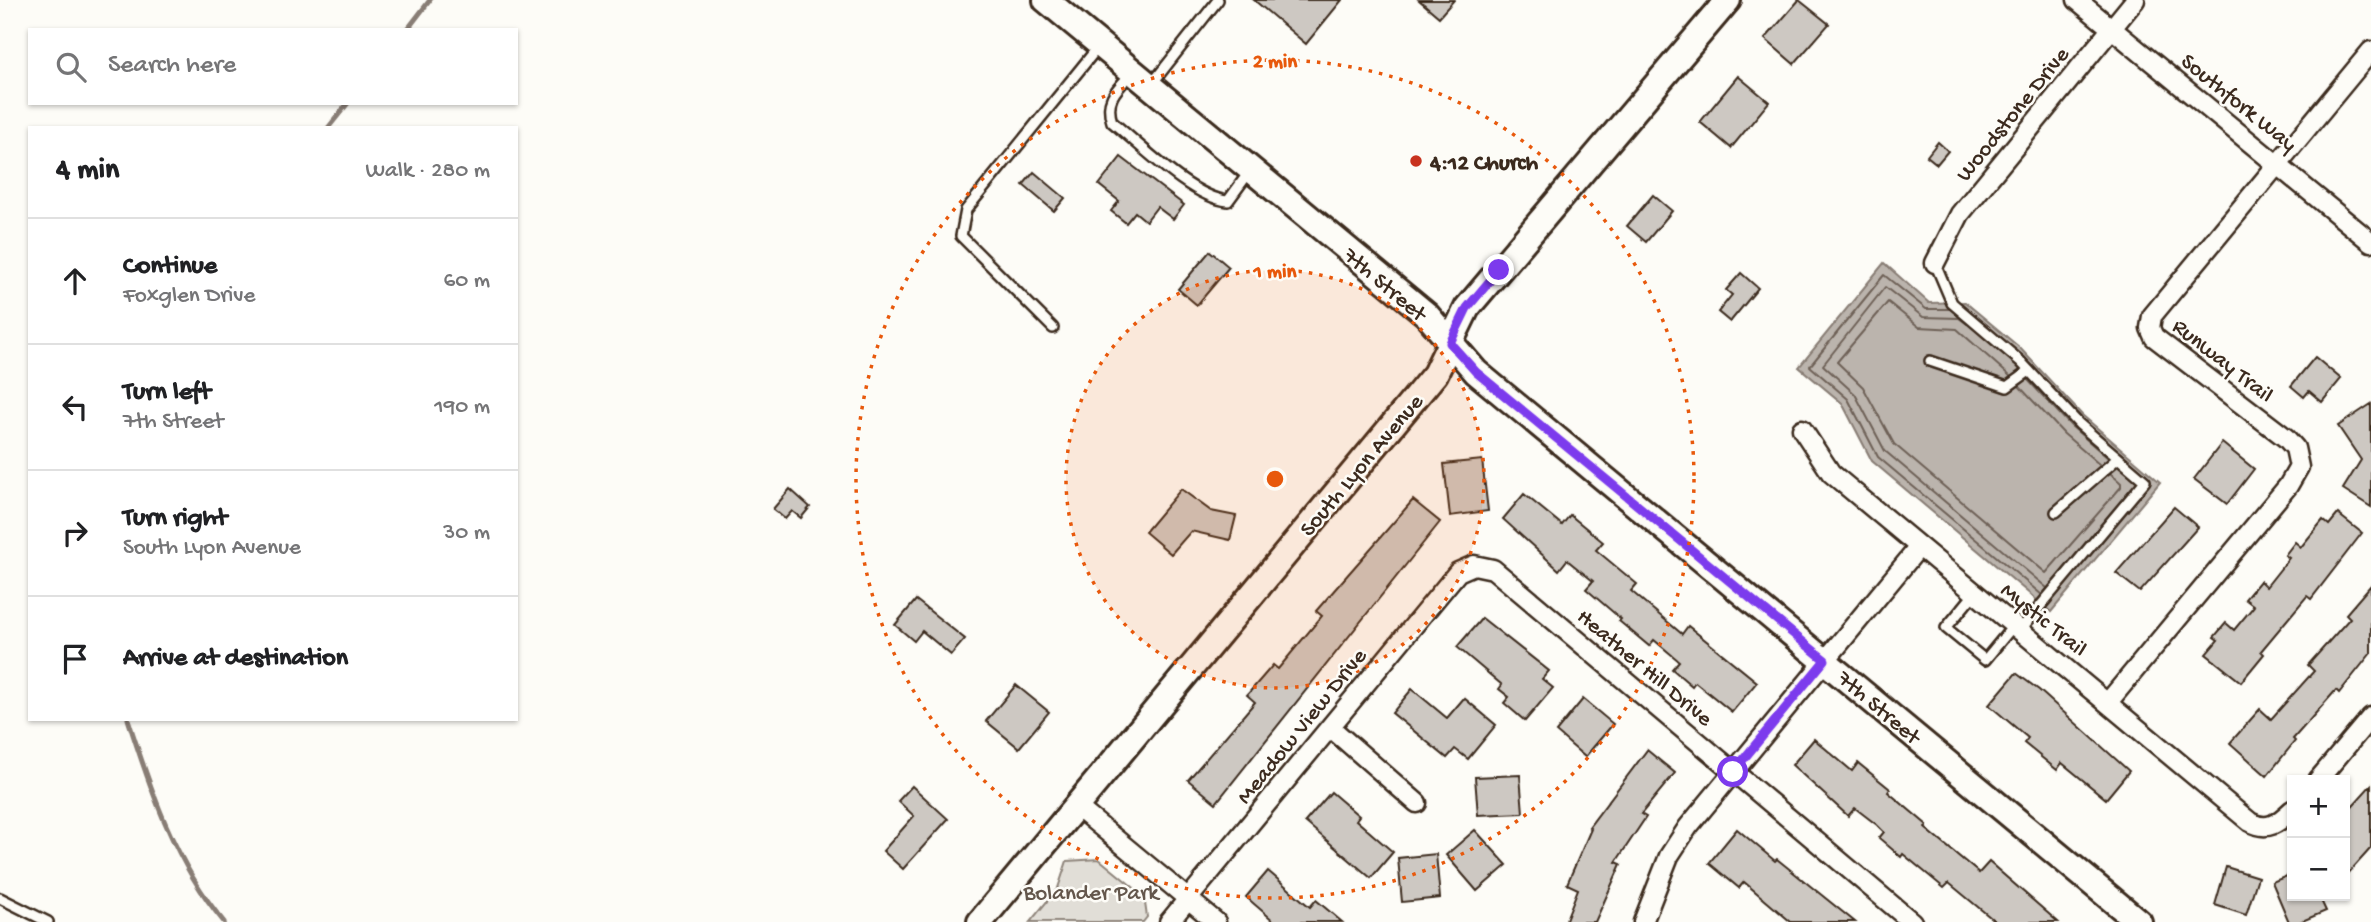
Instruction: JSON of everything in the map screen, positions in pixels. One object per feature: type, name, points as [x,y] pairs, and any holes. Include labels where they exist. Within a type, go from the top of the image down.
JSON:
[{"type":"street","name":"7th Street","points":[[1046,0],[1427,315],[1476,372],[2139,922]]},
{"type":"street","name":"South Lyon Avenue","points":[[980,922],[1435,374],[1467,308],[1728,0]]},
{"type":"street","name":"Southfork Way","points":[[2077,0],[2371,242]]},
{"type":"street","name":"Woodstone Drive","points":[[1935,263],[1960,214],[2135,0]]},
{"type":"street","name":"Runway Trail","points":[[2109,701],[2288,486],[2300,467],[2295,448],[2286,438],[2163,346],[2150,328],[2152,316],[2371,51]]},
{"type":"street","name":"Mystic Trail","points":[[1802,429],[1831,473],[2109,701],[2250,822],[2271,827],[2287,814]]},
{"type":"street","points":[[1643,922],[1669,856],[1688,827],[1919,547]]},
{"type":"street","name":"Meadow View Drive","points":[[1169,922],[1458,572],[1474,565]]},
{"type":"street","name":"Heather Hill Drive","points":[[1474,565],[1493,569],[1912,922]]},
{"type":"street","points":[[2322,775],[2371,717]]},
{"type":"street","points":[[1331,728],[1417,803]]},
{"type":"street","points":[[1076,806],[1216,922]]},
{"type":"lane","points":[[1218,0],[1142,79],[1111,96],[1107,108],[1112,122],[1195,189],[1214,199],[1228,201],[1251,170]]},
{"type":"lane","points":[[1054,328],[961,236],[966,211],[1100,45]]},
{"type":"lane","points":[[1935,263],[1952,303],[2029,371],[2079,424],[2145,481],[1985,660],[1946,628],[1975,593]]},
{"type":"lane","points":[[1930,361],[2007,387],[2029,371]]},
{"type":"lane","points":[[2056,512],[2118,458]]},
{"type":"lane","points":[[0,898],[48,922]]},
{"type":"green space","name":"Bolander Park","points":[[1099,859],[1144,896],[1147,917],[1143,922],[1030,922],[1058,888],[1067,861]]},
{"type":"water","points":[[1884,263],[1929,303],[1965,302],[2019,347],[2082,415],[2160,482],[2051,612],[1872,461],[1842,403],[1799,367]]},
{"type":"building","points":[[1254,0],[1342,0],[1306,44]]},
{"type":"building","points":[[1419,0],[1454,0],[1439,17]]},
{"type":"building","points":[[1799,0],[1829,24],[1794,64],[1765,39]]},
{"type":"building","points":[[1738,76],[1769,102],[1731,148],[1700,122]]},
{"type":"building","points":[[1938,142],[1948,151],[1937,164],[1927,156]]},
{"type":"building","points":[[1121,157],[1184,205],[1173,219],[1157,207],[1146,221],[1135,212],[1126,223],[1111,211],[1119,201],[1099,185]]},
{"type":"building","points":[[1034,172],[1065,198],[1054,211],[1023,185]]},
{"type":"building","points":[[1653,195],[1672,211],[1646,242],[1627,226]]},
{"type":"building","points":[[1210,251],[1229,267],[1197,305],[1178,289]]},
{"type":"building","points":[[1741,273],[1758,288],[1730,322],[1718,312],[1732,295],[1726,290]]},
{"type":"building","points":[[2315,357],[2341,379],[2322,402],[2309,391],[2304,397],[2291,386]]},
{"type":"building","points":[[2371,404],[2371,507],[2343,489],[2361,460],[2338,426]]},
{"type":"building","points":[[2222,443],[2254,469],[2227,504],[2194,479]]},
{"type":"building","points":[[1482,460],[1488,511],[1450,516],[1444,464]]},
{"type":"building","points":[[790,489],[810,507],[801,518],[792,511],[785,519],[773,509]]},
{"type":"building","points":[[1181,489],[1211,511],[1236,516],[1230,540],[1191,531],[1171,554],[1145,532]]},
{"type":"building","points":[[1524,494],[1562,525],[1570,515],[1603,542],[1596,550],[1637,584],[1631,591],[1682,634],[1688,626],[1757,682],[1732,712],[1695,682],[1692,686],[1672,669],[1679,661],[1654,640],[1649,646],[1619,621],[1621,619],[1586,589],[1593,581],[1567,560],[1559,570],[1503,519]]},
{"type":"building","points":[[1413,500],[1440,522],[1216,803],[1188,780],[1255,702],[1247,695],[1273,665],[1278,669],[1322,616],[1316,611]]},
{"type":"building","points":[[2174,507],[2198,527],[2140,592],[2116,573]]},
{"type":"building","points":[[2338,514],[2362,533],[2311,599],[2307,596],[2261,651],[2264,654],[2241,682],[2206,654],[2218,640],[2214,637],[2226,623],[2234,630],[2254,606],[2245,599],[2260,581],[2266,587],[2289,558],[2285,555],[2295,542],[2301,547],[2323,520],[2329,525]]},
{"type":"building","points":[[2371,585],[2371,653],[2339,693],[2336,690],[2293,739],[2295,741],[2267,776],[2230,743],[2260,709],[2271,719],[2314,671],[2308,665],[2350,618],[2346,614]]},
{"type":"building","points":[[916,600],[965,639],[951,655],[922,631],[914,641],[895,625]]},
{"type":"building","points":[[1482,618],[1549,671],[1542,679],[1553,688],[1525,721],[1504,703],[1509,697],[1499,689],[1502,685],[1457,647]]},
{"type":"building","points":[[2016,673],[2039,690],[2129,771],[2106,799],[2062,763],[2057,770],[2024,743],[2028,738],[1989,705]]},
{"type":"building","points":[[1016,685],[1049,712],[1019,748],[986,721]]},
{"type":"building","points":[[1412,689],[1447,718],[1464,698],[1496,725],[1468,759],[1455,749],[1447,758],[1392,713]]},
{"type":"building","points":[[1583,699],[1613,724],[1585,757],[1556,732]]},
{"type":"building","points":[[1814,739],[1852,771],[1858,763],[1890,789],[1888,792],[1927,825],[1925,828],[1979,873],[1989,862],[2058,922],[1996,922],[1949,883],[1944,888],[1903,854],[1901,857],[1879,838],[1884,832],[1877,825],[1855,808],[1848,816],[1792,765]]},
{"type":"building","points":[[1647,750],[1675,773],[1641,814],[1646,817],[1616,862],[1621,864],[1595,922],[1565,922],[1578,889],[1567,884],[1591,829],[1589,827]]},
{"type":"building","points":[[1520,775],[1523,813],[1478,815],[1475,777]]},
{"type":"building","points":[[2371,785],[2371,848],[2350,871],[2350,838],[2350,808]]},
{"type":"building","points":[[912,786],[948,819],[903,869],[883,851],[914,816],[898,801]]},
{"type":"building","points":[[1331,792],[1359,816],[1356,820],[1393,852],[1371,878],[1305,822]]},
{"type":"building","points":[[1737,829],[1855,922],[1791,922],[1744,882],[1739,888],[1709,863]]},
{"type":"building","points":[[1475,830],[1507,865],[1477,891],[1446,855]]},
{"type":"building","points":[[1436,854],[1440,898],[1402,902],[1398,858]]},
{"type":"building","points":[[2226,867],[2258,877],[2246,915],[2215,905]]},
{"type":"building","points":[[1268,871],[1310,907],[1316,900],[1342,922],[1275,922],[1246,897]]},
{"type":"building","points":[[2287,876],[2287,901],[2321,901],[2326,911],[2300,922],[2289,922],[2272,882]]},
{"type":"waterway","points":[[409,28],[430,0]]},
{"type":"waterway","points":[[330,126],[346,105]]},
{"type":"waterway","points":[[129,721],[146,773],[178,851],[224,922]]},
{"type":"place","name":"4:12 Church","points":[[1416,161]]},
{"type":"route","points":[[1499,270],[1467,308],[1450,343],[1476,372],[1825,660],[1733,772]]}]
